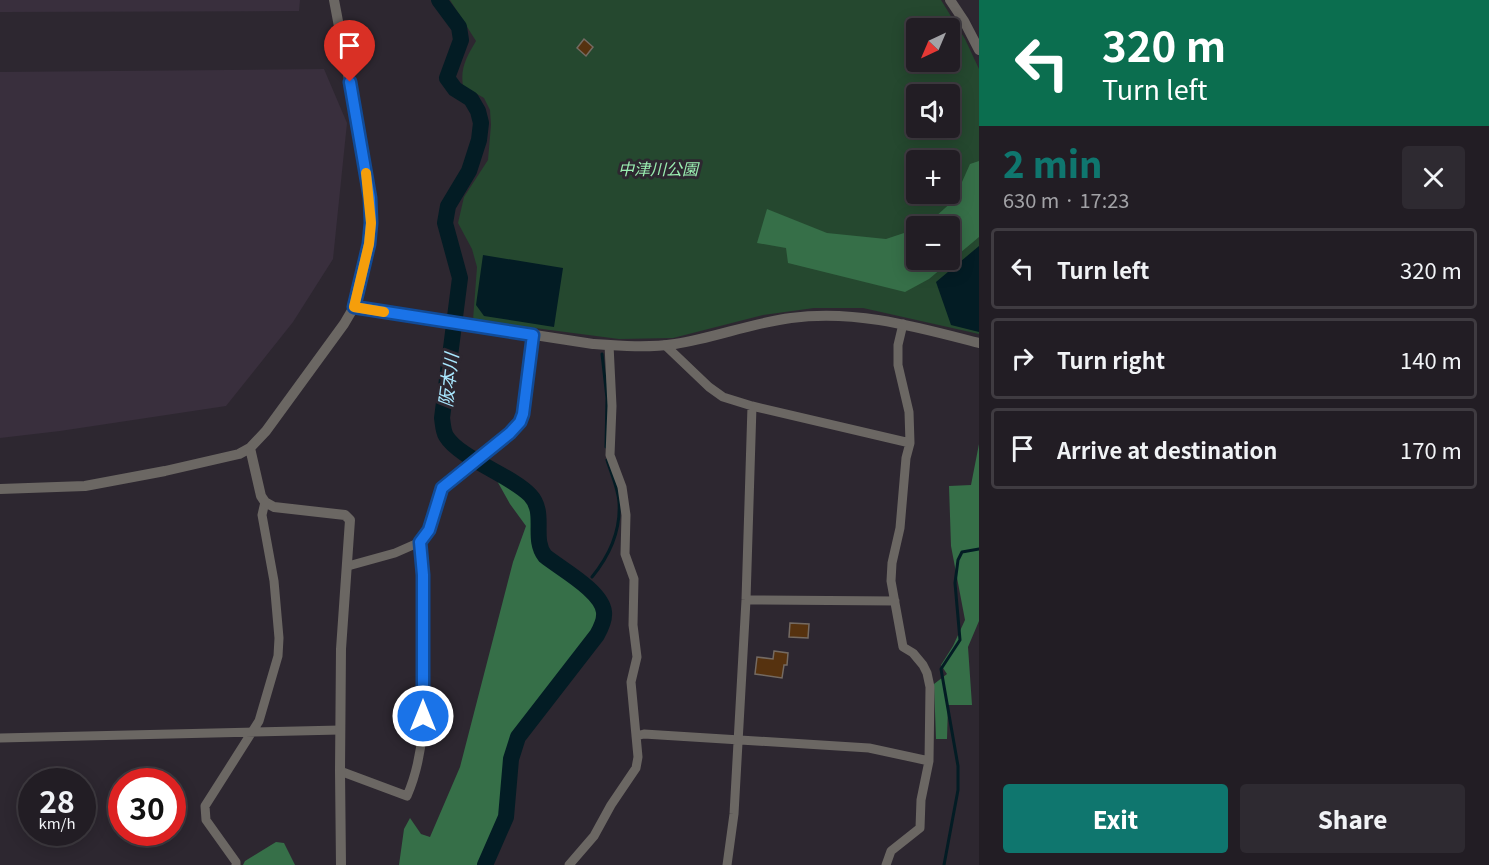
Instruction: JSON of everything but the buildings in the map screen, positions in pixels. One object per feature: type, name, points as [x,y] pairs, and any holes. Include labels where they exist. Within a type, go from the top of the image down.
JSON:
[{"type":"street","points":[[0,489],[85,486],[225,459],[250,448],[266,431],[354,307],[369,244],[370,198],[334,0]]},
{"type":"street","points":[[950,0],[979,50]]},
{"type":"street","points":[[354,307],[533,335],[631,347],[665,345],[791,318],[832,315],[865,317],[903,324],[979,344]]},
{"type":"street","points":[[886,865],[891,850],[920,828],[921,800],[928,761],[930,687],[923,665],[913,653],[903,647],[891,581],[891,563],[900,528],[906,458],[910,442],[909,412],[898,365],[898,345],[903,324]]},
{"type":"street","points":[[348,566],[395,553],[420,542],[429,530],[442,488],[516,427],[523,414],[533,335]]},
{"type":"street","points":[[569,865],[594,836],[611,805],[636,768],[638,757],[631,682],[637,657],[633,625],[634,579],[625,554],[627,515],[622,487],[610,455],[612,406],[609,345]]},
{"type":"street","points":[[665,345],[717,393],[752,406],[910,442]]},
{"type":"street","points":[[727,865],[734,814],[746,600],[752,406]]},
{"type":"street","points":[[250,448],[261,496],[265,502],[274,507],[345,515],[350,520],[341,649],[341,865]]},
{"type":"street","points":[[236,865],[206,820],[205,806],[259,721],[278,656],[279,638],[273,581],[262,515],[265,502]]},
{"type":"street","points":[[340,771],[407,796],[414,779],[423,740],[423,575],[420,542]]},
{"type":"street","points":[[746,600],[895,601]]},
{"type":"street","points":[[0,738],[340,730]]},
{"type":"street","points":[[636,736],[644,734],[869,748],[928,761]]},
{"type":"shaded area","points":[[0,0],[300,0],[299,11],[0,12]]},
{"type":"shaded area","points":[[324,69],[347,123],[333,259],[293,322],[226,406],[0,438],[0,72]]},
{"type":"green space","name":"中津川公園","points":[[450,0],[941,0],[952,18],[906,18],[906,72],[960,72],[960,31],[979,69],[979,334],[863,308],[814,308],[763,315],[673,338],[619,339],[473,320],[477,267],[472,249],[458,223],[464,197],[488,160],[491,125],[490,110],[484,98],[463,86],[462,73],[476,41]]},
{"type":"green space","points":[[979,161],[979,237],[960,253],[960,216],[936,216],[950,204],[960,204],[960,186],[970,164]]},
{"type":"green space","points":[[767,209],[827,233],[886,239],[906,232],[906,270],[940,270],[929,279],[905,292],[788,263],[786,248],[757,243]]},
{"type":"green space","points":[[979,444],[979,621],[968,647],[972,705],[948,705],[947,739],[936,739],[934,684],[947,674],[941,665],[965,620],[951,546],[949,486],[971,485]]},
{"type":"green space","points":[[496,479],[515,490],[535,510],[536,550],[596,604],[597,631],[518,729],[508,761],[503,812],[496,833],[480,865],[399,865],[404,829],[410,818],[421,834],[430,837],[460,767],[513,562],[526,526]]},
{"type":"green space","points":[[276,842],[284,843],[295,865],[243,865],[245,861]]},
{"type":"water","points":[[979,246],[979,332],[951,325],[936,282],[950,270],[960,270],[960,262]]},
{"type":"water","points":[[483,255],[563,268],[554,327],[484,316],[476,305]]},
{"type":"waterway","name":"阪本川","points":[[439,0],[459,27],[461,40],[447,78],[455,89],[471,99],[478,111],[481,123],[479,140],[469,171],[448,206],[445,223],[460,278],[442,418],[444,432],[462,452],[511,480],[530,495],[538,510],[539,541],[545,556],[589,588],[602,604],[604,612],[597,635],[518,737],[511,759],[506,817],[485,865]]},
{"type":"waterway","points":[[602,354],[607,398],[606,447]]},
{"type":"waterway","points":[[592,577],[609,551],[618,523],[618,497],[607,460]]},
{"type":"waterway","points":[[944,865],[958,790],[958,766],[941,669],[960,640],[955,583],[958,560],[962,552],[979,549]]},
{"type":"slow traffic","points":[[366,173],[371,223],[369,244],[354,307],[384,312]]},
{"type":"route","points":[[350,82],[370,198],[371,223],[369,244],[354,307],[533,335],[520,422],[498,443],[442,488],[427,535],[420,542],[423,575],[423,716]]}]
